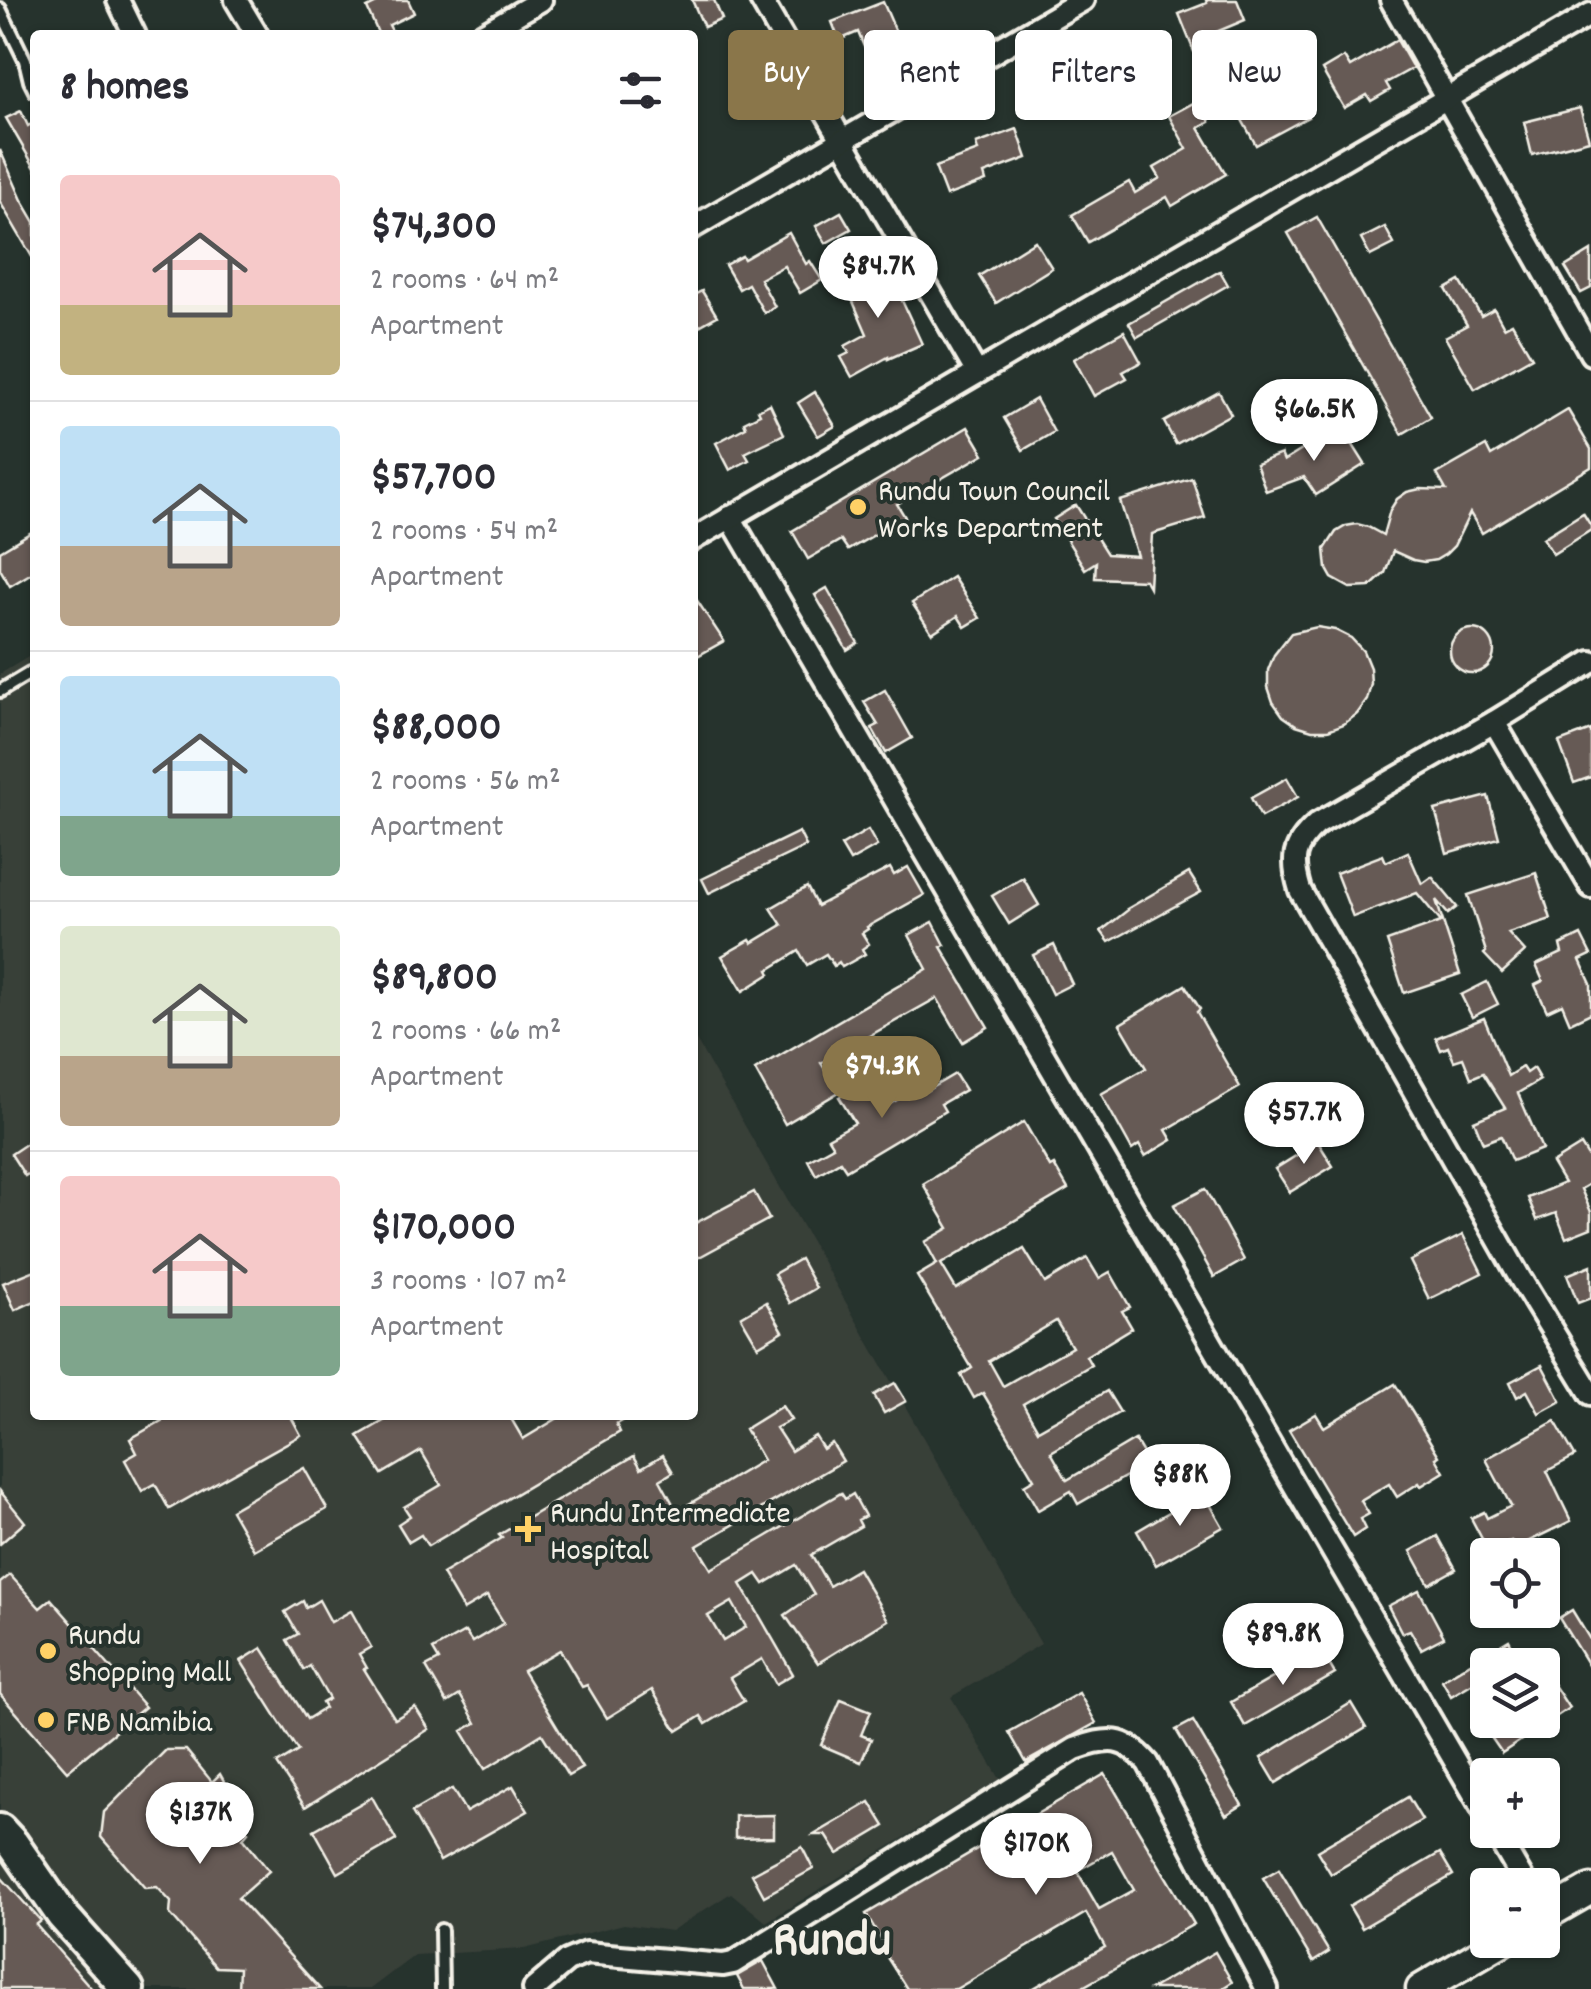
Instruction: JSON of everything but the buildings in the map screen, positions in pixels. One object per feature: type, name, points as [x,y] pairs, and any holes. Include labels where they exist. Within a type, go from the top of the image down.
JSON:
[{"type":"main road","points":[[6,1837],[62,1916],[128,1989]]},
{"type":"main road","points":[[6,1837],[74,1901],[149,1989]]},
{"type":"street","points":[[118,0],[133,30]]},
{"type":"street","points":[[236,0],[254,30]]},
{"type":"street","points":[[490,30],[541,0]]},
{"type":"street","points":[[760,0],[977,373]]},
{"type":"street","points":[[698,224],[1083,0]]},
{"type":"street","points":[[1391,0],[1585,327],[1591,354]]},
{"type":"street","points":[[698,537],[1591,14]]},
{"type":"street","points":[[730,518],[1470,1787]]},
{"type":"street","points":[[1591,662],[1317,824],[1303,836],[1295,852],[1294,870],[1300,890],[1510,1262],[1591,1394]]},
{"type":"street","points":[[1494,722],[1591,887]]},
{"type":"street","points":[[534,1989],[567,1961],[586,1953],[733,1964],[1075,1749],[1117,1740],[1135,1748],[1148,1763],[1267,1989]]},
{"type":"street","points":[[1560,1906],[1591,1889]]},
{"type":"street","points":[[1421,1989],[1474,1958]]},
{"type":"lane","points":[[0,9],[25,60],[30,81]]},
{"type":"lane","points":[[0,691],[30,673]]},
{"type":"lane","points":[[441,1930],[442,1989]]},
{"type":"shaded area","name":"Rundu Intermediate Hospital","points":[[30,656],[30,1420],[698,1420],[698,1044],[1041,1644],[951,1697],[1000,1779],[766,1922],[731,1893],[671,1931],[624,1924],[524,1949],[415,1955],[370,1989],[0,1989],[0,674]]},
{"type":"place","name":"Rundu Town Council Works Department","points":[[858,507]]},
{"type":"place","name":"Rundu Intermediate Hospital","points":[[528,1529]]},
{"type":"place","name":"Rundu Shopping Mall","points":[[48,1651]]},
{"type":"place","name":"FNB Namibia","points":[[46,1720]]},
{"type":"district","name":"Rundu","points":[[832,1936]]}]
